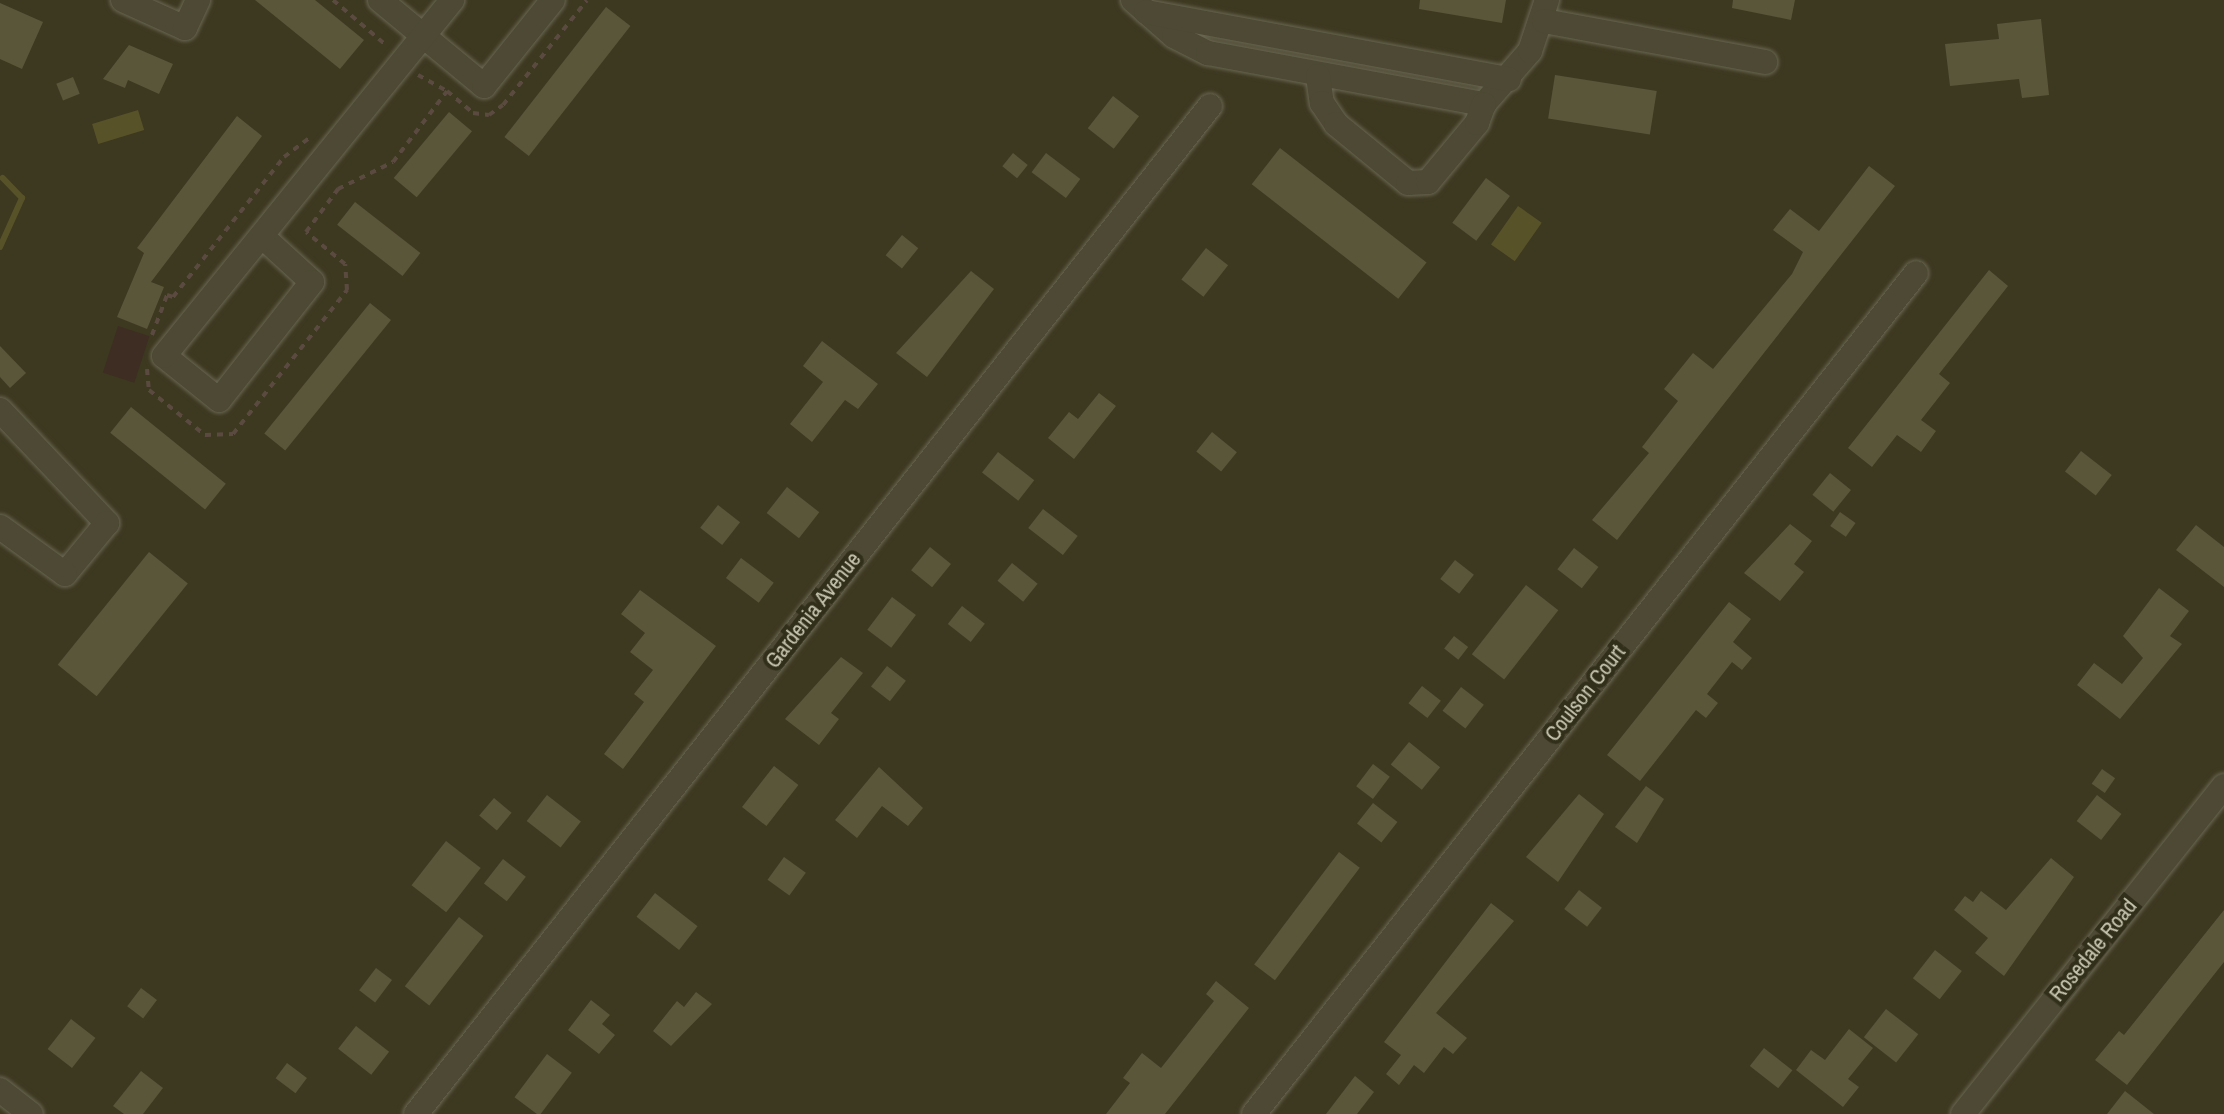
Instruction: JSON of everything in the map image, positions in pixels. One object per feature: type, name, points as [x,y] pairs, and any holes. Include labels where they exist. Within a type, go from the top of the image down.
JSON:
[{"type":"street","points":[[123,0],[185,28],[198,0]]},
{"type":"street","points":[[380,0],[484,86],[553,0]]},
{"type":"street","points":[[264,238],[312,282],[219,400],[164,356],[264,238],[452,0]]},
{"type":"street","points":[[1138,6],[1208,53],[1318,76],[1484,104]]},
{"type":"street","points":[[1138,6],[1509,79]]},
{"type":"street","points":[[1318,76],[1322,103],[1336,124],[1408,183],[1428,182],[1477,123],[1484,104],[1509,79],[1546,10],[1765,62]]},
{"type":"street","name":"Gardenia Avenue","points":[[416,1114],[1210,106]]},
{"type":"street","name":"Coulson Court","points":[[1254,1114],[1916,273]]},
{"type":"street","points":[[0,410],[107,523],[65,574],[0,527]]},
{"type":"street","name":"Rosedale Road","points":[[1963,1114],[2224,786]]},
{"type":"street","points":[[0,1090],[31,1114]]},
{"type":"path","points":[[333,0],[388,44],[385,49]]},
{"type":"path","points":[[150,359],[149,390],[205,435],[233,434],[347,290],[345,264],[306,232],[338,189],[393,162],[447,91],[473,113],[489,115],[503,105],[587,0]]},
{"type":"path","points":[[154,344],[167,295],[173,297],[284,157],[320,130]]},
{"type":"shaded area","points":[[138,110],[144,130],[98,144],[92,124]]},
{"type":"shaded area","points":[[1518,206],[1542,223],[1515,261],[1491,245]]},
{"type":"shaded area","points":[[118,326],[149,336],[134,383],[103,373]]},
{"type":"building","points":[[255,0],[315,0],[364,40],[340,69]]},
{"type":"building","points":[[1420,0],[1506,0],[1502,23],[1419,9]]},
{"type":"building","points":[[1733,0],[1795,0],[1791,20],[1732,8]]},
{"type":"building","points":[[0,3],[43,22],[22,69],[0,59]]},
{"type":"building","points":[[606,7],[630,26],[529,156],[504,137]]},
{"type":"building","points":[[2041,19],[2049,95],[2022,98],[2019,79],[1950,86],[1945,44],[1999,39],[1997,24]]},
{"type":"building","points":[[129,45],[173,64],[159,94],[128,80],[125,88],[103,79]]},
{"type":"building","points":[[1555,75],[1657,91],[1650,135],[1548,118]]},
{"type":"building","points":[[73,77],[80,94],[63,100],[56,84]]},
{"type":"building","points":[[1113,96],[1139,116],[1114,149],[1088,128]]},
{"type":"building","points":[[449,112],[472,131],[417,197],[394,178]]},
{"type":"building","points":[[237,116],[262,136],[151,282],[164,287],[147,329],[117,317],[144,253],[137,248]]},
{"type":"building","points":[[1280,148],[1427,263],[1398,299],[1252,184]]},
{"type":"building","points":[[1013,153],[1028,165],[1017,178],[1002,166]]},
{"type":"building","points":[[1046,153],[1080,179],[1066,198],[1032,172]]},
{"type":"building","points":[[1869,166],[1895,186],[1617,540],[1592,520],[1649,453],[1642,447],[1678,401],[1664,389],[1693,353],[1713,369],[1792,274],[1803,252],[1773,230],[1790,209],[1819,231]]},
{"type":"building","points":[[1486,178],[1510,196],[1476,241],[1452,223]]},
{"type":"building","points":[[355,202],[420,253],[403,276],[337,225]]},
{"type":"building","points":[[902,235],[918,248],[902,268],[886,255]]},
{"type":"building","points":[[1206,248],[1228,265],[1203,297],[1181,280]]},
{"type":"building","points":[[1989,270],[2008,286],[1939,374],[1950,383],[1921,420],[1936,431],[1921,452],[1897,435],[1872,467],[1848,448]]},
{"type":"building","points":[[971,271],[994,289],[927,377],[896,353]]},
{"type":"building","points":[[370,303],[391,320],[285,451],[264,434]]},
{"type":"building","points":[[822,341],[878,384],[858,409],[845,400],[812,442],[790,424],[823,382],[803,366]]},
{"type":"building","points":[[0,346],[26,373],[10,388],[0,377]]},
{"type":"building","points":[[1099,393],[1116,406],[1074,459],[1048,438],[1069,412],[1078,419]]},
{"type":"building","points":[[131,407],[226,484],[205,509],[110,433]]},
{"type":"building","points":[[1212,432],[1237,452],[1221,472],[1196,451]]},
{"type":"building","points":[[2081,451],[2112,475],[2096,495],[2065,471]]},
{"type":"building","points":[[998,452],[1034,480],[1018,501],[982,472]]},
{"type":"building","points":[[1830,473],[1851,490],[1833,512],[1812,495]]},
{"type":"building","points":[[787,487],[819,512],[799,538],[767,513]]},
{"type":"building","points":[[718,505],[740,522],[722,545],[700,528]]},
{"type":"building","points":[[1043,509],[1078,536],[1063,555],[1028,528]]},
{"type":"building","points":[[1840,512],[1856,523],[1846,537],[1830,526]]},
{"type":"building","points":[[1790,524],[1812,541],[1794,564],[1804,572],[1780,601],[1744,573]]},
{"type":"building","points":[[2196,525],[2224,547],[2224,587],[2176,550]]},
{"type":"building","points":[[930,547],[951,564],[932,587],[911,570]]},
{"type":"building","points":[[1574,548],[1598,567],[1582,588],[1557,569]]},
{"type":"building","points":[[149,552],[188,583],[97,696],[58,665]]},
{"type":"building","points":[[741,558],[774,583],[759,603],[726,578]]},
{"type":"building","points":[[1455,560],[1474,575],[1459,594],[1440,579]]},
{"type":"building","points":[[1012,563],[1038,584],[1023,602],[998,581]]},
{"type":"building","points":[[1526,585],[1558,610],[1504,680],[1472,654]]},
{"type":"building","points":[[2159,588],[2189,611],[2170,636],[2182,644],[2120,719],[2077,685],[2094,663],[2122,684],[2143,658],[2123,636]]},
{"type":"building","points":[[640,590],[716,646],[623,769],[604,754],[644,702],[634,694],[653,670],[630,652],[645,633],[621,614]]},
{"type":"building","points":[[892,597],[916,615],[891,648],[867,630]]},
{"type":"building","points":[[1729,602],[1751,619],[1733,642],[1752,658],[1742,670],[1732,662],[1707,694],[1718,703],[1706,718],[1696,710],[1640,781],[1607,755]]},
{"type":"building","points":[[962,606],[985,624],[971,642],[948,624]]},
{"type":"building","points":[[1454,636],[1468,647],[1458,660],[1444,649]]},
{"type":"building","points":[[841,657],[863,673],[831,713],[839,719],[819,745],[785,719]]},
{"type":"building","points":[[887,666],[906,681],[890,701],[871,686]]},
{"type":"building","points":[[1422,686],[1441,701],[1427,718],[1408,703]]},
{"type":"building","points":[[1461,687],[1484,705],[1465,728],[1443,711]]},
{"type":"building","points":[[1409,742],[1440,767],[1422,790],[1391,765]]},
{"type":"building","points":[[1373,764],[1390,777],[1373,799],[1356,786]]},
{"type":"building","points":[[774,766],[798,785],[766,826],[742,807]]},
{"type":"building","points":[[879,767],[923,808],[908,826],[882,806],[857,838],[835,820]]},
{"type":"building","points":[[2102,769],[2115,778],[2105,793],[2092,784]]},
{"type":"building","points":[[1646,786],[1664,799],[1637,843],[1615,827]]},
{"type":"building","points":[[1579,794],[1604,814],[1558,882],[1526,857]]},
{"type":"building","points":[[547,795],[581,821],[561,847],[527,821]]},
{"type":"building","points":[[2097,795],[2121,814],[2101,840],[2077,821]]},
{"type":"building","points":[[494,798],[512,813],[497,830],[479,816]]},
{"type":"building","points":[[1373,803],[1397,822],[1381,843],[1357,823]]},
{"type":"building","points":[[446,841],[481,868],[446,912],[412,885]]},
{"type":"building","points":[[1339,852],[1360,868],[1275,980],[1254,965]]},
{"type":"building","points":[[784,857],[806,873],[789,896],[768,880]]},
{"type":"building","points":[[2051,858],[2074,877],[2004,976],[1975,953],[1988,938],[1954,910],[1965,896],[1973,902],[1981,891],[2006,910]]},
{"type":"building","points":[[503,859],[526,877],[507,901],[484,883]]},
{"type":"building","points":[[1579,890],[1602,908],[1587,927],[1564,909]]},
{"type":"building","points":[[655,893],[698,926],[679,950],[637,917]]},
{"type":"building","points":[[1491,903],[1514,921],[1436,1013],[1467,1038],[1453,1054],[1444,1047],[1424,1073],[1414,1065],[1399,1085],[1386,1074],[1401,1055],[1384,1042]]},
{"type":"building","points":[[2224,910],[2224,962],[2127,1085],[2095,1060],[2119,1031],[2124,1035]]},
{"type":"building","points":[[459,917],[483,936],[429,1005],[405,986]]},
{"type":"building","points":[[1935,950],[1962,971],[1940,999],[1913,978]]},
{"type":"building","points":[[376,968],[392,980],[375,1002],[359,990]]},
{"type":"building","points":[[1216,981],[1249,1008],[1165,1114],[1106,1114],[1130,1083],[1123,1078],[1142,1053],[1161,1068],[1214,1001],[1206,994]]},
{"type":"building","points":[[141,988],[157,1000],[143,1018],[127,1006]]},
{"type":"building","points":[[696,992],[712,1004],[671,1046],[653,1031],[677,1001],[684,1007]]},
{"type":"building","points":[[591,1000],[610,1015],[602,1024],[615,1035],[599,1054],[568,1030]]},
{"type":"building","points":[[1886,1009],[1918,1034],[1896,1063],[1864,1037]]},
{"type":"building","points":[[71,1019],[95,1038],[72,1068],[48,1049]]},
{"type":"building","points":[[356,1026],[389,1052],[371,1075],[338,1049]]},
{"type":"building","points":[[1849,1029],[1873,1048],[1848,1079],[1859,1087],[1843,1107],[1796,1070],[1811,1050],[1825,1060]]},
{"type":"building","points":[[1764,1048],[1792,1070],[1778,1088],[1750,1066]]},
{"type":"building","points":[[547,1054],[572,1073],[541,1114],[515,1097]]},
{"type":"building","points":[[287,1063],[307,1078],[296,1093],[276,1078]]},
{"type":"building","points":[[141,1071],[163,1088],[143,1114],[124,1114],[113,1106]]},
{"type":"building","points":[[1355,1076],[1374,1092],[1357,1114],[1326,1114]]},
{"type":"building","points":[[2125,1091],[2154,1114],[2107,1114]]},
{"type":"waterway","points":[[0,247],[22,198],[3,178]]}]
